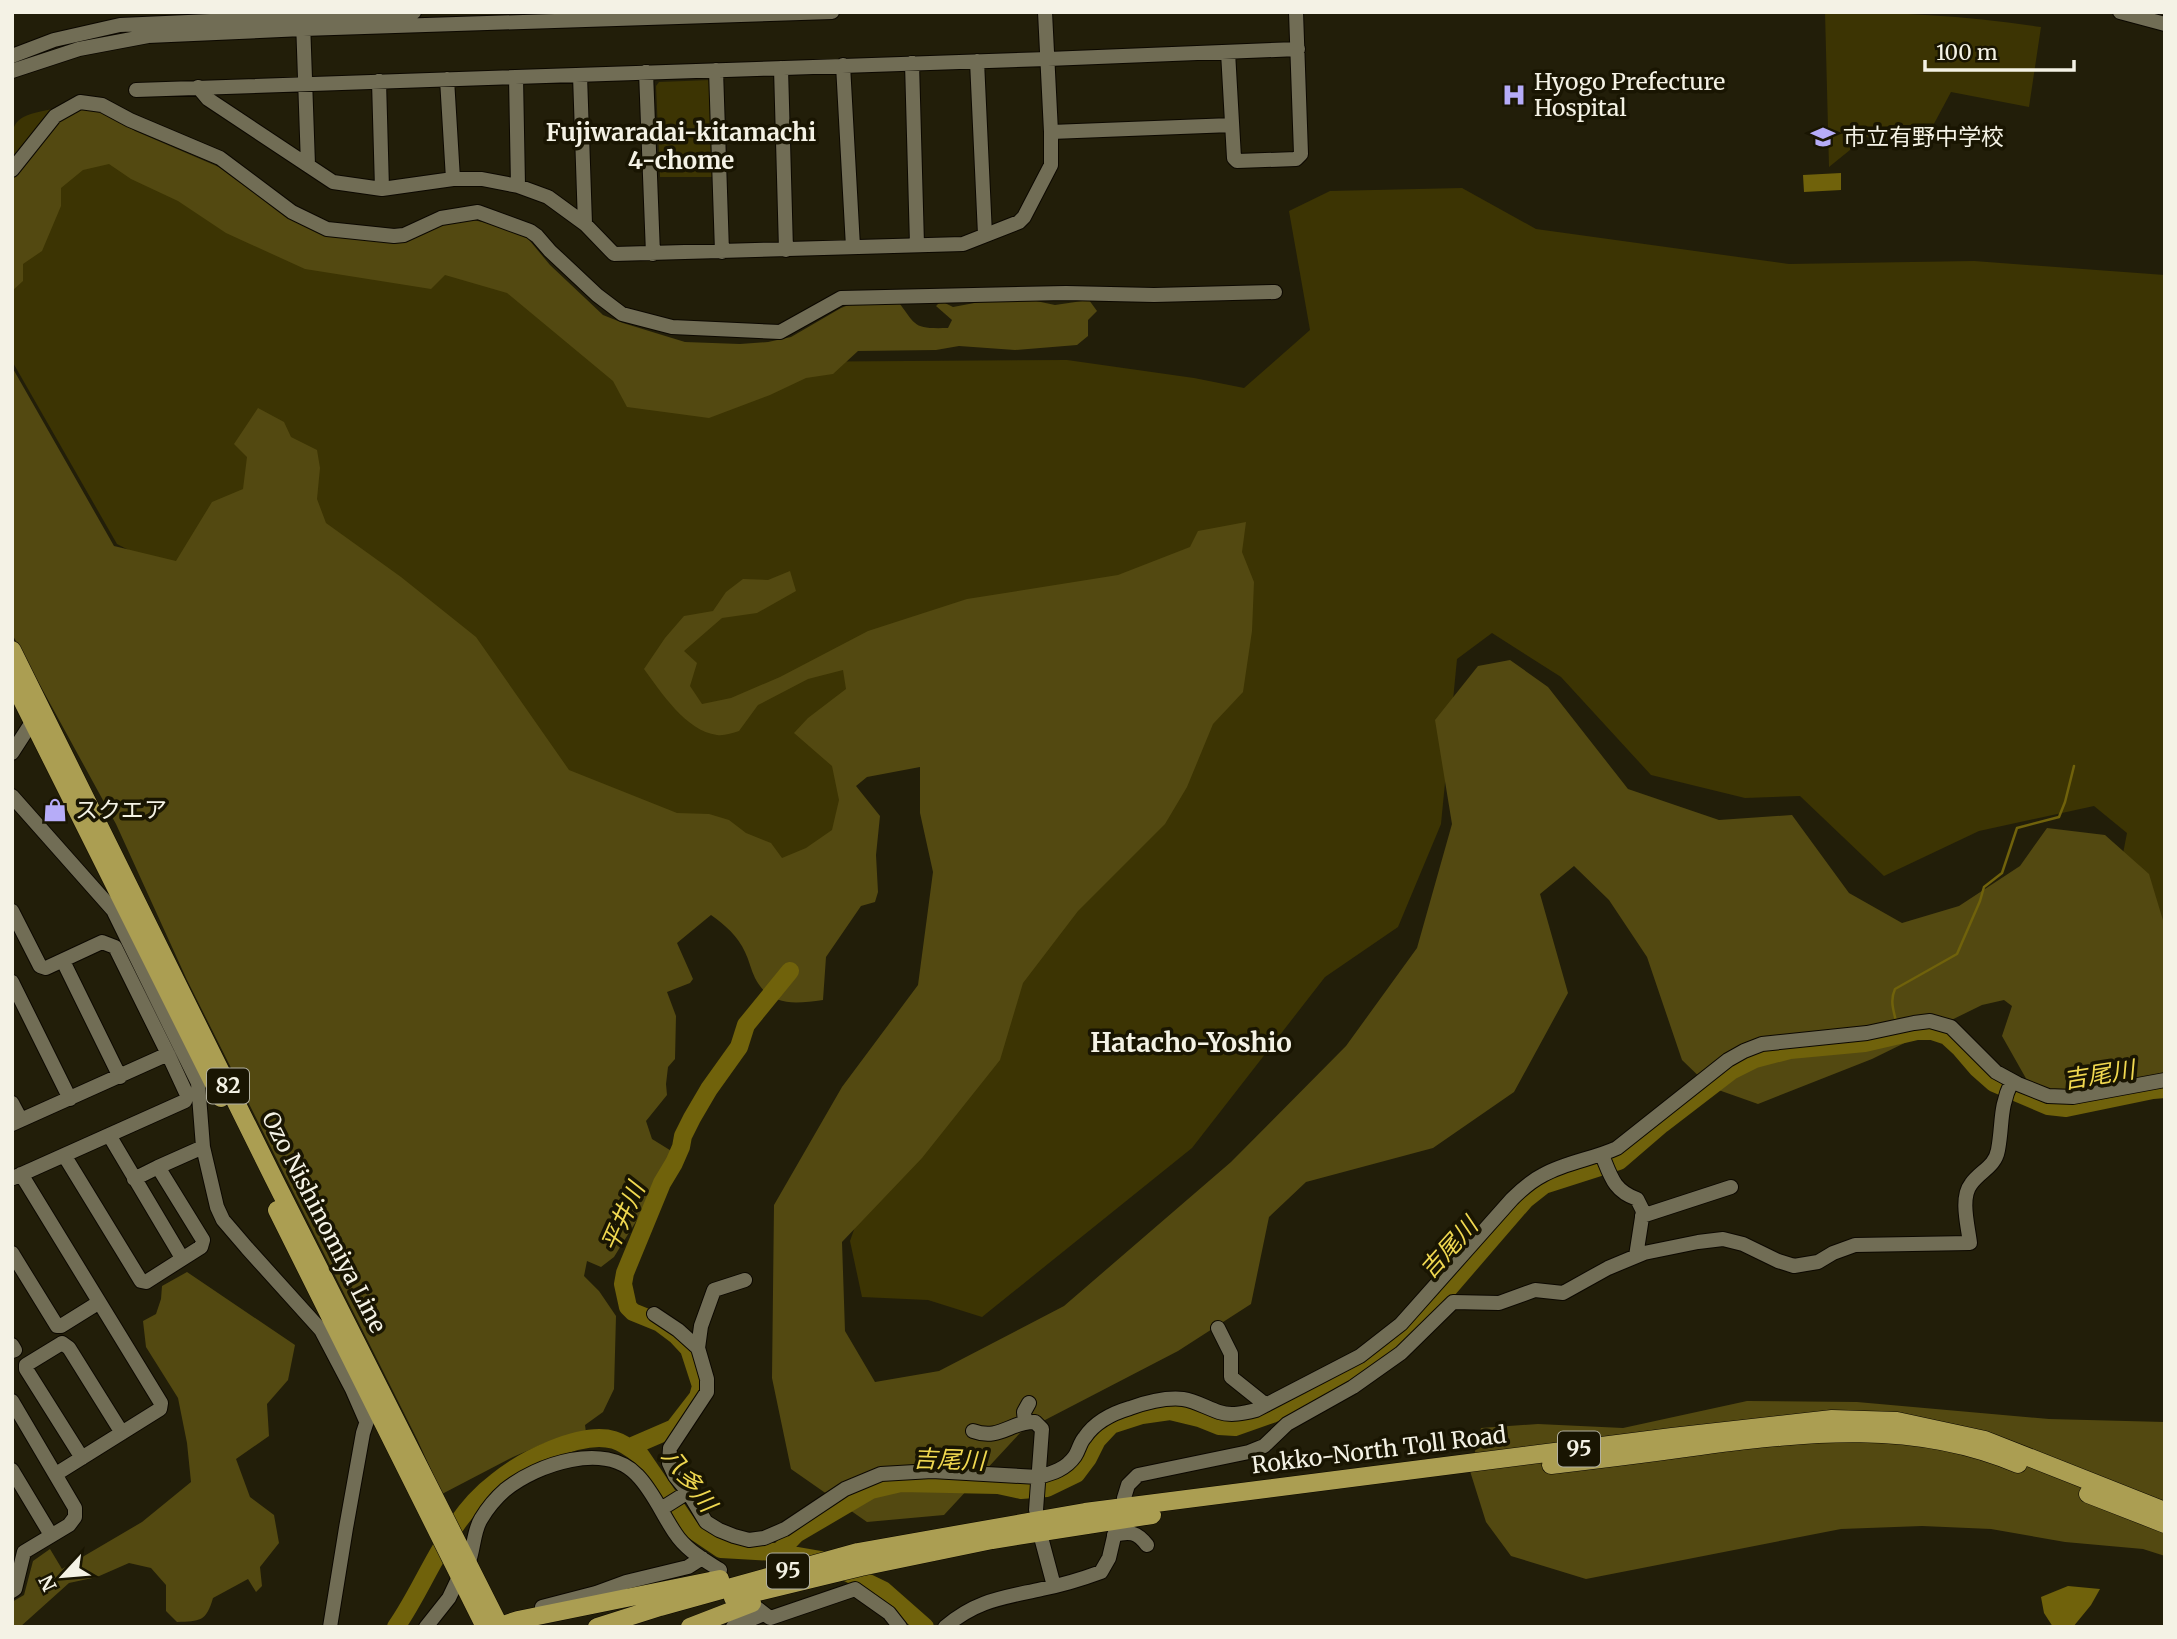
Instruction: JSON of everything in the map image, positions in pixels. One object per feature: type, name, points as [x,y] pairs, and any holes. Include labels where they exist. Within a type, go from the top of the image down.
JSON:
[{"type":"main road","name":"Ozo Nishinomiya Line","points":[[12,650],[39,718],[373,1404],[442,1526]]},
{"type":"main road","name":"Ozo Nishinomiya Line","points":[[12,680],[39,718],[274,1179],[442,1526],[461,1571],[495,1627]]},
{"type":"main road","name":"Rokko-North Toll Road","points":[[597,1627],[858,1552],[1085,1512],[1832,1419],[1897,1421],[1985,1440],[2165,1511]]},
{"type":"main road","name":"Rokko-North Toll Road","points":[[636,1627],[723,1601],[861,1567],[992,1540],[1158,1514],[1785,1435],[1865,1432],[1952,1443],[2011,1461],[2165,1524]]},
{"type":"main road","points":[[495,1627],[752,1570],[808,1565]]},
{"type":"main road","points":[[690,1627],[758,1600],[861,1567]]},
{"type":"street","points":[[12,56],[54,40],[120,26],[414,12]]},
{"type":"street","points":[[12,71],[79,49],[148,36],[303,19],[832,12]]},
{"type":"street","points":[[198,87],[208,99],[334,182],[382,189],[453,179],[482,179],[518,186],[548,197],[585,224],[614,254],[963,244],[1019,222],[1051,165],[1045,12]]},
{"type":"street","points":[[1228,52],[1234,158],[1237,161],[1296,159],[1301,154],[1297,12]]},
{"type":"street","points":[[2120,12],[2165,24]]},
{"type":"street","points":[[303,19],[308,165]]},
{"type":"street","points":[[135,90],[1298,49]]},
{"type":"street","points":[[978,61],[985,235]]},
{"type":"street","points":[[912,63],[917,245]]},
{"type":"street","points":[[843,65],[853,247]]},
{"type":"street","points":[[781,68],[786,250]]},
{"type":"street","points":[[716,70],[722,252]]},
{"type":"street","points":[[646,72],[653,254]]},
{"type":"street","points":[[580,75],[585,224]]},
{"type":"street","points":[[516,77],[518,186]]},
{"type":"street","points":[[447,79],[453,179]]},
{"type":"street","points":[[379,81],[382,189]]},
{"type":"street","points":[[12,170],[55,116],[80,102],[102,105],[130,120],[220,158],[292,212],[327,229],[404,235],[441,218],[478,212],[530,231],[597,295],[622,314],[672,327],[780,331],[841,298],[1275,292]]},
{"type":"street","points":[[1051,132],[1232,125]]},
{"type":"street","points":[[12,752],[39,718]]},
{"type":"street","points":[[12,796],[113,910],[198,1083],[203,1147],[211,1188],[223,1220],[321,1330],[366,1421]]},
{"type":"street","points":[[12,911],[40,966],[46,968],[102,942],[115,947],[187,1095],[185,1101],[16,1176],[161,1403],[160,1409],[56,1474]]},
{"type":"street","points":[[62,961],[120,1077]]},
{"type":"street","points":[[12,982],[70,1099]]},
{"type":"street","points":[[1124,1497],[1128,1485],[1138,1475],[1249,1452],[1264,1446],[1287,1424],[1353,1387],[1401,1353],[1511,1199],[1529,1183],[1544,1174],[1617,1148],[1728,1060],[1762,1044],[1867,1033],[1930,1021],[1951,1027],[1996,1072],[2008,1088],[2048,1096],[2073,1097],[2165,1080]]},
{"type":"street","points":[[12,1103],[17,1123],[168,1054]]},
{"type":"street","points":[[745,1280],[714,1290],[701,1326],[698,1348],[707,1379],[707,1392],[670,1448],[669,1463],[706,1522],[734,1536],[749,1540],[764,1538],[785,1529],[845,1489],[881,1474],[932,1471],[1037,1479],[1061,1470],[1074,1457],[1084,1437],[1110,1415],[1163,1399],[1183,1399],[1219,1412],[1239,1414],[1256,1410],[1360,1356],[1445,1291],[1499,1303],[1535,1290],[1563,1293],[1636,1256],[1723,1239],[1744,1244],[1794,1266],[1818,1262],[1854,1245],[1970,1243],[1966,1197],[1969,1185],[1991,1165],[1998,1153],[2008,1088]]},
{"type":"street","points":[[108,1135],[182,1258]]},
{"type":"street","points":[[134,1178],[203,1147]]},
{"type":"street","points":[[64,1155],[141,1281],[146,1282],[201,1247],[203,1240],[158,1167]]},
{"type":"street","points":[[1602,1155],[1622,1194],[1637,1199],[1643,1211],[1636,1256]]},
{"type":"street","points":[[1642,1216],[1731,1187]]},
{"type":"street","points":[[12,1253],[57,1326],[98,1303]]},
{"type":"street","points":[[654,1314],[678,1329],[698,1348]]},
{"type":"street","points":[[1218,1328],[1231,1354],[1231,1377],[1266,1405]]},
{"type":"street","points":[[82,1458],[26,1365],[62,1343],[69,1348],[122,1433]]},
{"type":"street","points":[[12,1345],[15,1350],[12,1351]]},
{"type":"street","points":[[12,1401],[75,1508],[75,1517],[69,1525],[24,1552],[15,1589],[12,1591]]},
{"type":"street","points":[[1026,1422],[1024,1412],[1029,1403]]},
{"type":"street","points":[[330,1627],[345,1528],[366,1421],[373,1404]]},
{"type":"street","points":[[973,1431],[1001,1433],[1026,1422],[1035,1422],[1042,1429],[1035,1504]]},
{"type":"street","points":[[426,1627],[449,1598],[473,1552],[480,1520],[504,1490],[534,1472],[574,1460],[596,1456],[623,1463],[638,1476],[662,1509],[676,1535],[693,1553],[720,1570]]},
{"type":"street","points":[[12,1470],[51,1535]]},
{"type":"street","points":[[662,1509],[687,1492]]},
{"type":"street","points":[[948,1624],[967,1610],[999,1597],[1054,1586],[1101,1572],[1109,1558],[1115,1531],[1138,1534],[1147,1545]]},
{"type":"street","points":[[1042,1541],[1054,1586]]},
{"type":"street","points":[[495,1627],[527,1611],[688,1567],[702,1558]]},
{"type":"street","points":[[733,1627],[761,1611],[770,1618],[855,1589],[889,1613],[900,1627]]},
{"type":"shaded area","points":[[1825,12],[1933,15],[2041,27],[2029,107],[1951,92],[1921,148],[1866,137],[1829,167]]},
{"type":"shaded area","points":[[710,80],[714,177],[660,177],[656,86],[659,82]]},
{"type":"shaded area","points":[[80,107],[103,109],[135,131],[219,167],[256,194],[324,235],[403,241],[437,223],[463,218],[507,227],[525,235],[550,265],[603,315],[685,342],[740,344],[791,337],[856,302],[897,300],[912,321],[928,328],[948,328],[952,320],[936,306],[941,301],[953,307],[1022,298],[1055,305],[1089,300],[1097,311],[1088,320],[1088,336],[1077,345],[1015,350],[959,346],[936,350],[858,351],[833,374],[806,378],[709,418],[627,407],[613,381],[507,293],[445,275],[431,289],[305,269],[226,233],[178,201],[131,179],[109,164],[83,170],[61,188],[61,206],[42,251],[23,264],[23,281],[12,291],[12,177],[58,119]]},
{"type":"shaded area","points":[[53,109],[12,167],[15,125],[27,116]]},
{"type":"shaded area","points":[[76,132],[285,245],[504,284],[602,363],[1067,360],[1244,388],[1310,330],[1289,211],[1330,191],[1462,188],[1536,229],[1789,264],[1974,261],[2165,275],[2165,964],[2108,930],[2127,833],[2094,806],[1979,831],[1884,876],[1800,796],[1745,798],[1651,775],[1561,677],[1492,633],[1457,659],[1441,824],[1398,927],[1325,977],[1192,1148],[982,1317],[928,1300],[862,1297],[850,1241],[980,874],[974,740],[845,753],[845,888],[772,906],[220,597],[117,544],[12,361],[12,217]]},
{"type":"shaded area","points":[[1841,173],[1841,190],[1804,192],[1803,175]]},
{"type":"shaded area","points":[[12,367],[114,546],[176,561],[212,502],[243,489],[247,457],[234,444],[258,408],[284,422],[291,437],[317,450],[320,468],[317,499],[326,523],[401,577],[476,637],[569,770],[677,813],[709,814],[729,820],[746,833],[771,843],[782,858],[806,848],[832,830],[839,800],[832,766],[794,733],[808,718],[846,689],[843,670],[808,679],[758,705],[739,731],[720,735],[706,732],[675,709],[644,669],[684,616],[713,611],[726,592],[743,579],[768,580],[790,571],[796,591],[757,613],[722,618],[684,651],[697,663],[690,686],[702,704],[731,698],[780,677],[868,631],[967,599],[1118,575],[1190,547],[1198,531],[1246,522],[1242,552],[1254,582],[1252,631],[1243,692],[1213,724],[1187,787],[1165,824],[1078,911],[1023,983],[1000,1060],[922,1158],[842,1242],[845,1331],[875,1382],[939,1371],[1064,1306],[1231,1162],[1346,1046],[1417,948],[1452,824],[1435,720],[1478,666],[1510,660],[1548,687],[1628,789],[1719,820],[1792,815],[1849,893],[1902,923],[1959,906],[2020,866],[2047,828],[2105,835],[2149,874],[2165,927],[2165,1078],[2128,1083],[2109,1081],[2099,1087],[2050,1093],[2028,1082],[2002,1036],[2012,1006],[2004,1000],[1982,1005],[1872,1059],[1758,1104],[1710,1087],[1682,1060],[1647,957],[1609,900],[1574,866],[1540,894],[1568,993],[1514,1092],[1433,1148],[1306,1182],[1269,1217],[1251,1304],[1178,1351],[1020,1433],[944,1515],[867,1522],[791,1469],[772,1378],[774,1205],[842,1087],[918,985],[933,872],[920,813],[920,767],[867,777],[856,786],[880,816],[876,855],[878,892],[875,902],[861,906],[826,957],[823,1000],[793,1002],[775,999],[768,994],[755,978],[739,941],[711,915],[677,943],[693,979],[690,983],[667,992],[676,1016],[675,1059],[668,1067],[667,1095],[646,1121],[652,1139],[673,1152],[614,1257],[601,1267],[587,1261],[584,1276],[599,1291],[616,1316],[614,1389],[603,1412],[585,1425],[587,1440],[545,1443],[442,1494],[187,980],[116,824],[12,634]]},
{"type":"shaded area","points":[[187,1272],[295,1345],[288,1380],[267,1404],[269,1436],[236,1459],[250,1497],[274,1515],[279,1543],[260,1567],[262,1586],[256,1592],[248,1579],[213,1598],[208,1612],[201,1619],[177,1622],[166,1611],[166,1585],[151,1568],[129,1563],[97,1577],[69,1583],[20,1627],[12,1627],[12,1602],[24,1595],[33,1561],[50,1549],[62,1569],[142,1522],[191,1482],[178,1398],[146,1347],[143,1321],[156,1314],[162,1286]]},
{"type":"shaded area","points":[[1747,1401],[1857,1402],[2049,1419],[2165,1422],[2165,1556],[2143,1549],[2065,1542],[1991,1529],[1922,1526],[1841,1529],[1586,1579],[1511,1556],[1486,1522],[1470,1471],[1481,1428],[1538,1424],[1623,1428]]},
{"type":"shaded area","points":[[2068,1586],[2100,1589],[2073,1627],[2053,1627],[2044,1613],[2041,1597]]},
{"type":"waterway","points":[[1896,1021],[1892,1001],[1895,989],[1957,954],[1984,887],[2002,873],[2017,828],[2059,817],[2074,766]]},
{"type":"waterway","name":"平井川","points":[[630,1447],[674,1428],[698,1397],[701,1386],[689,1349],[660,1323],[633,1312],[628,1307],[623,1284],[625,1273],[692,1118],[739,1047],[746,1025],[790,971]]},
{"type":"waterway","name":"吉尾川","points":[[779,1552],[796,1534],[871,1490],[901,1483],[998,1485],[1021,1490],[1047,1488],[1076,1474],[1097,1440],[1111,1425],[1142,1415],[1170,1411],[1219,1426],[1235,1427],[1272,1414],[1347,1379],[1398,1343],[1525,1200],[1544,1185],[1619,1161],[1731,1071],[1755,1059],[1790,1050],[1865,1043],[1917,1031],[1932,1031],[1947,1036],[1994,1083],[2048,1106],[2066,1108],[2165,1089]]},
{"type":"waterway","name":"八多川","points":[[396,1627],[448,1537],[474,1502],[520,1465],[569,1443],[600,1438],[618,1441],[641,1456],[690,1528],[721,1549],[775,1552],[821,1560],[883,1590],[925,1627]]},
{"type":"place","name":"Hyogo Prefecture Hospital","points":[[1514,95]]},
{"type":"place","name":"市立有野中学校","points":[[1823,137]]},
{"type":"place","name":"スクエア","points":[[55,810]]},
{"type":"district","name":"Fujiwaradai-kitamachi 4-chome","points":[[681,147]]},
{"type":"district","name":"Hatacho-Yoshio","points":[[1191,1043]]}]
